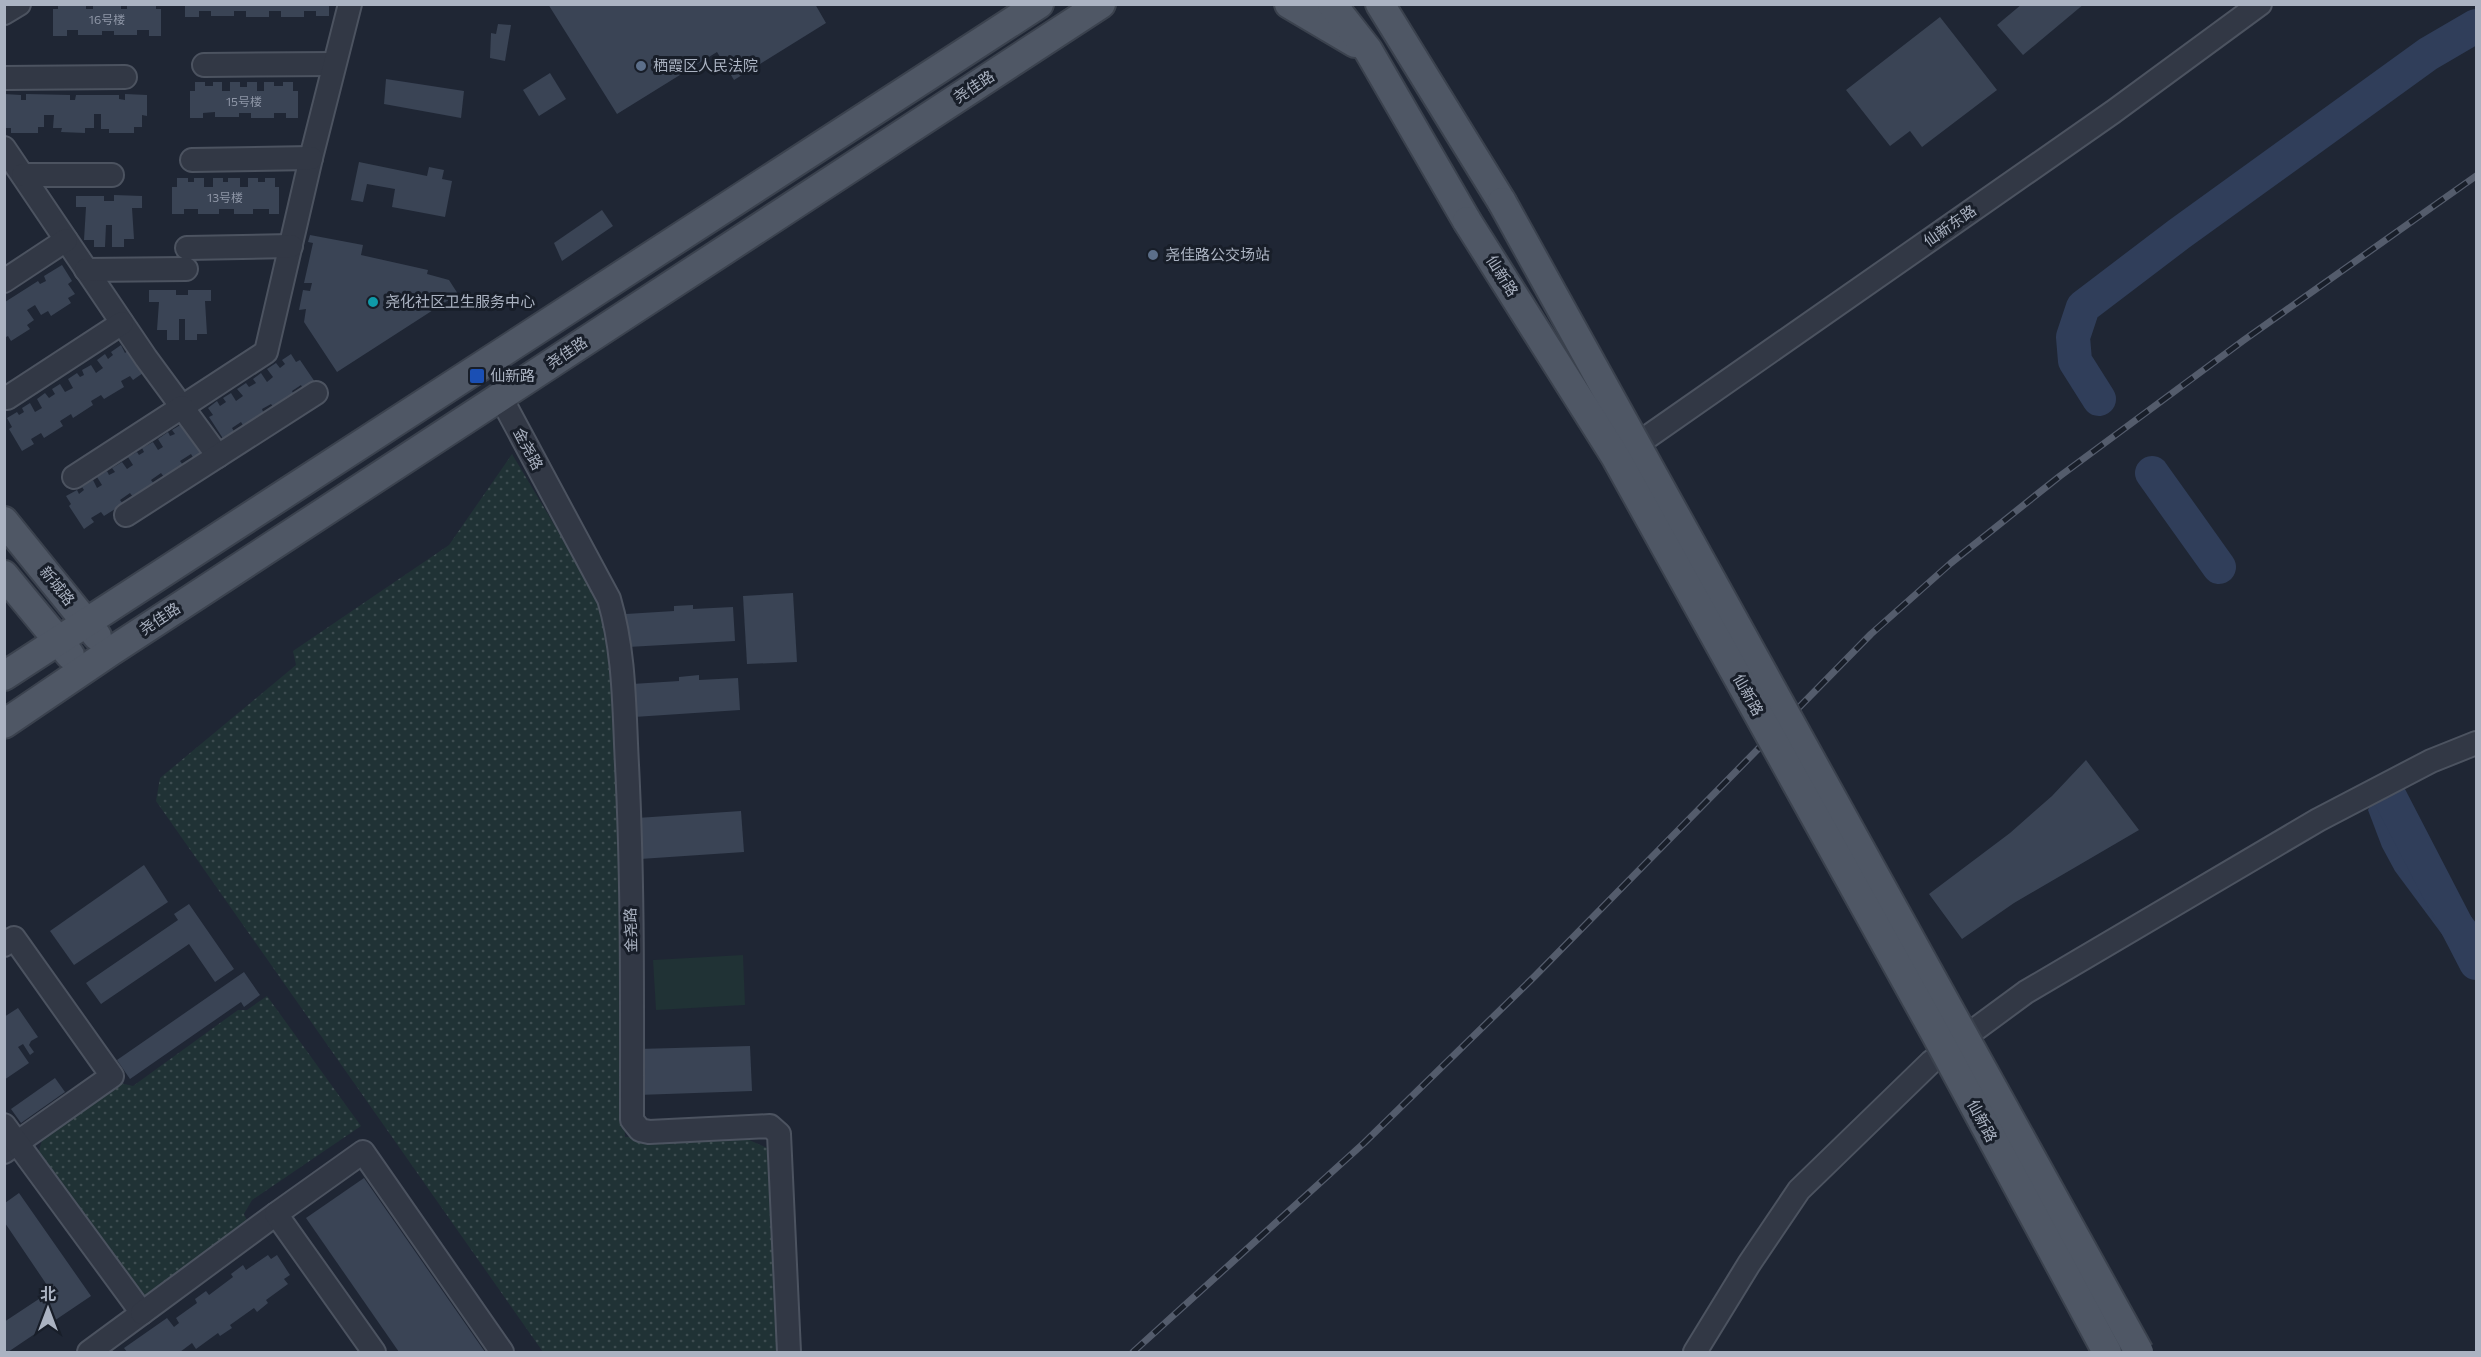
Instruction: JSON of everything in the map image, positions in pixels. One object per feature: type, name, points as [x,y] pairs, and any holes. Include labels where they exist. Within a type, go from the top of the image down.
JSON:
[{"type":"main road","points":[[4,676],[1039,4]]},
{"type":"main road","name":"尧佳路","points":[[4,724],[82,670],[1101,4]]},
{"type":"main road","name":"仙新路","points":[[1289,4],[1368,50]]},
{"type":"main road","name":"仙新路","points":[[1332,4],[1368,50],[1467,221],[1615,456],[1935,1033],[2107,1353]]},
{"type":"main road","name":"仙新路","points":[[1360,4],[1457,127]]},
{"type":"main road","name":"仙新路","points":[[1380,4],[1502,202],[2139,1353]]},
{"type":"main road","name":"新城路","points":[[4,521],[110,652]]},
{"type":"main road","points":[[4,575],[82,670]]},
{"type":"street","points":[[4,14],[19,4]]},
{"type":"street","points":[[74,477],[266,352],[350,4]]},
{"type":"street","name":"仙新东路","points":[[1636,445],[2113,112],[2260,4]]},
{"type":"street","points":[[204,65],[334,64]]},
{"type":"street","points":[[4,78],[125,77]]},
{"type":"street","points":[[6,154],[23,175],[122,323],[218,456]]},
{"type":"street","points":[[192,160],[311,158]]},
{"type":"street","points":[[23,175],[112,175]]},
{"type":"street","points":[[4,281],[66,240]]},
{"type":"street","points":[[86,270],[291,246]]},
{"type":"street","points":[[7,398],[122,323]]},
{"type":"street","points":[[126,515],[316,393]]},
{"type":"street","name":"金尧路","points":[[500,396],[609,598],[618,628],[623,672],[630,817],[632,1120],[640,1130],[649,1132],[770,1126],[779,1134],[789,1353]]},
{"type":"street","points":[[1695,1353],[1749,1264],[1799,1190],[1931,1062],[2026,992],[2318,820],[2431,761],[2476,743]]},
{"type":"street","points":[[4,945],[14,938],[112,1076],[9,1140],[142,1313]]},
{"type":"street","points":[[89,1353],[363,1152],[502,1353]]},
{"type":"street","points":[[276,1214],[374,1353]]},
{"type":"shaded area","points":[[512,454],[607,613],[616,689],[625,1137],[733,1133],[772,1150],[778,1352],[543,1352],[156,801],[160,778],[296,665],[293,651],[449,545]]},
{"type":"shaded area","points":[[743,955],[745,1005],[656,1010],[653,960]]},
{"type":"shaded area","points":[[267,996],[361,1126],[252,1200],[244,1214],[250,1227],[143,1305],[36,1160],[44,1134],[120,1083],[133,1086],[238,1010],[247,1010]]},
{"type":"water","points":[[2376,794],[2476,923],[2476,980],[2395,871],[2382,847],[2368,810]]},
{"type":"building","points":[[58,4],[86,4],[86,9],[93,9],[93,4],[121,4],[121,9],[127,9],[127,4],[156,4],[156,9],[161,9],[161,36],[149,36],[149,30],[137,30],[137,35],[114,35],[114,31],[102,31],[102,35],[78,35],[78,30],[67,30],[67,36],[53,36],[53,9],[58,9]]},
{"type":"building","points":[[185,4],[329,4],[329,16],[316,16],[316,11],[304,11],[304,17],[281,17],[281,11],[269,11],[269,17],[246,17],[246,11],[234,11],[234,16],[211,16],[211,11],[199,11],[199,17],[185,17]]},
{"type":"building","name":"栖霞区人民法院","points":[[548,4],[815,4],[826,23],[734,80],[717,52],[617,114]]},
{"type":"building","points":[[2022,4],[2084,4],[2023,55],[1997,25]]},
{"type":"building","points":[[1940,17],[1997,90],[1922,147],[1910,131],[1890,146],[1846,90]]},
{"type":"building","points":[[498,24],[511,25],[505,61],[490,58],[491,33],[496,34]]},
{"type":"building","points":[[550,73],[566,99],[539,116],[523,90]]},
{"type":"building","points":[[386,79],[464,91],[461,118],[384,104]]},
{"type":"building","points":[[195,82],[205,82],[205,86],[213,86],[213,82],[222,82],[222,91],[230,91],[230,82],[240,82],[240,87],[247,87],[247,82],[257,82],[257,91],[264,91],[264,82],[274,82],[274,86],[283,86],[283,82],[293,82],[293,91],[298,91],[298,118],[286,118],[286,113],[274,113],[274,118],[251,118],[251,113],[239,113],[239,117],[215,117],[215,112],[203,113],[203,118],[190,118],[190,91],[195,91]]},
{"type":"building","points":[[4,94],[21,95],[21,100],[26,100],[26,94],[70,95],[70,100],[75,100],[76,95],[119,95],[119,99],[125,100],[125,94],[147,95],[147,116],[142,115],[142,127],[134,127],[134,133],[109,133],[109,129],[101,129],[101,114],[94,114],[94,128],[85,128],[85,133],[61,132],[62,128],[53,128],[54,115],[44,115],[44,127],[38,127],[38,133],[11,133],[11,128],[4,128]]},
{"type":"building","points":[[359,162],[427,176],[429,167],[444,170],[442,179],[452,181],[445,217],[392,207],[395,189],[367,184],[363,202],[351,200]]},
{"type":"building","points":[[177,178],[188,178],[188,182],[194,182],[194,178],[204,178],[204,187],[213,187],[213,178],[223,178],[223,182],[228,182],[228,178],[240,178],[240,187],[248,187],[248,178],[258,178],[258,182],[265,182],[265,178],[275,178],[275,187],[279,187],[279,214],[269,214],[269,209],[253,209],[253,214],[234,214],[234,209],[219,209],[219,214],[198,214],[198,209],[184,209],[184,214],[172,214],[172,187],[177,187]]},
{"type":"building","points":[[114,195],[142,196],[142,208],[132,208],[134,239],[124,239],[124,247],[112,247],[112,225],[106,225],[105,247],[94,247],[94,240],[84,240],[86,207],[76,207],[76,196],[104,196],[104,201],[114,201]]},
{"type":"building","points":[[602,210],[613,226],[562,261],[554,243]]},
{"type":"building","name":"尧化社区卫生服务中心","points":[[310,235],[363,245],[361,255],[428,270],[427,274],[449,280],[458,294],[337,372],[304,322],[306,309],[299,310],[303,290],[310,291],[312,283],[304,283],[313,243],[308,242]]},
{"type":"building","points":[[62,265],[72,281],[68,284],[75,294],[68,298],[71,303],[51,316],[48,311],[41,315],[35,305],[27,310],[34,320],[27,325],[30,329],[11,341],[8,336],[4,338],[5,302],[38,281],[40,284],[46,281],[44,276]]},
{"type":"building","points":[[149,290],[176,290],[176,295],[188,295],[188,290],[211,290],[211,301],[205,301],[207,334],[197,334],[197,340],[185,340],[185,319],[179,319],[179,340],[167,340],[167,330],[157,330],[159,302],[149,302]]},
{"type":"building","points":[[121,345],[125,353],[129,350],[143,373],[133,380],[130,376],[121,381],[124,387],[104,399],[101,395],[91,401],[93,405],[73,418],[71,414],[60,421],[63,426],[44,438],[41,433],[31,439],[34,444],[22,451],[9,429],[12,427],[7,418],[17,412],[19,415],[24,412],[22,408],[30,403],[35,412],[42,408],[37,399],[45,393],[49,398],[55,394],[52,389],[60,384],[65,392],[73,388],[68,379],[77,373],[80,377],[84,375],[82,370],[91,365],[96,373],[103,368],[97,360],[105,354],[108,359],[113,355],[111,352]]},
{"type":"building","points":[[291,354],[296,362],[300,360],[315,382],[303,389],[301,385],[292,391],[294,395],[274,408],[271,404],[262,409],[264,414],[244,427],[241,422],[232,428],[235,433],[224,440],[209,417],[213,415],[208,408],[217,401],[220,406],[226,402],[223,398],[231,393],[236,401],[243,396],[237,389],[246,383],[249,387],[256,383],[253,379],[261,373],[267,382],[273,377],[267,369],[276,363],[280,368],[285,364],[282,360]]},
{"type":"building","points":[[182,424],[206,452],[194,459],[191,454],[180,461],[183,465],[164,477],[161,473],[151,480],[154,484],[133,497],[130,493],[120,500],[123,504],[104,516],[101,512],[91,518],[94,522],[84,529],[69,506],[71,504],[66,496],[77,490],[79,494],[84,490],[82,487],[93,480],[97,488],[102,485],[97,477],[107,471],[109,475],[115,472],[112,468],[122,462],[127,469],[133,465],[128,457],[137,452],[139,455],[144,452],[142,448],[153,442],[158,450],[163,447],[158,439],[168,432],[170,436],[175,434],[172,430]]},
{"type":"building","points":[[793,593],[797,662],[747,664],[743,596]]},
{"type":"building","points":[[693,605],[693,609],[733,607],[735,641],[628,647],[626,614],[674,611],[674,606]]},
{"type":"building","points":[[699,675],[699,680],[738,678],[740,710],[634,717],[632,684],[679,681],[679,677]]},
{"type":"building","points":[[2086,760],[2139,830],[2014,903],[1962,939],[1929,894],[2010,833],[2052,796]]},
{"type":"building","points":[[741,811],[744,852],[640,859],[637,818]]},
{"type":"building","points":[[144,865],[168,902],[74,965],[50,931]]},
{"type":"building","points":[[189,904],[234,969],[215,982],[189,944],[101,1004],[86,983],[178,920],[174,914]]},
{"type":"building","points":[[244,972],[260,995],[244,1007],[241,1002],[130,1079],[117,1060]]},
{"type":"building","points":[[18,1008],[38,1037],[29,1045],[34,1052],[30,1055],[23,1044],[18,1047],[29,1063],[4,1080],[4,1017]]},
{"type":"building","points":[[750,1046],[752,1091],[638,1095],[637,1049]]},
{"type":"building","points":[[55,1078],[65,1092],[21,1123],[11,1109]]},
{"type":"building","points":[[364,1178],[485,1352],[399,1352],[306,1218]]},
{"type":"building","points":[[19,1193],[91,1296],[8,1352],[4,1352],[4,1322],[51,1291],[5,1223],[5,1203]]},
{"type":"building","points":[[268,1255],[271,1259],[277,1255],[290,1275],[284,1279],[288,1284],[266,1300],[268,1303],[257,1312],[254,1308],[230,1325],[232,1328],[220,1336],[218,1333],[196,1349],[192,1343],[180,1352],[127,1352],[124,1348],[167,1318],[174,1327],[179,1323],[176,1318],[197,1303],[195,1299],[206,1291],[209,1295],[233,1277],[231,1274],[243,1265],[246,1270]]},
{"type":"waterway","points":[[2099,399],[2075,361],[2073,337],[2083,307],[2179,234],[2428,54],[2476,26]]},
{"type":"waterway","points":[[2152,473],[2219,567]]},
{"type":"waterway","points":[[2390,797],[2476,963]]},
{"type":"railway","points":[[1133,1352],[1364,1143],[1535,976],[1871,634],[1951,563],[2060,476],[2244,340],[2476,176]]},
{"type":"place","name":"栖霞区人民法院","points":[[641,66]]},
{"type":"place","name":"尧佳路公交场站","points":[[1153,255]]},
{"type":"place","name":"尧化社区卫生服务中心","points":[[373,302]]},
{"type":"place","name":"仙新路","points":[[477,376]]}]
